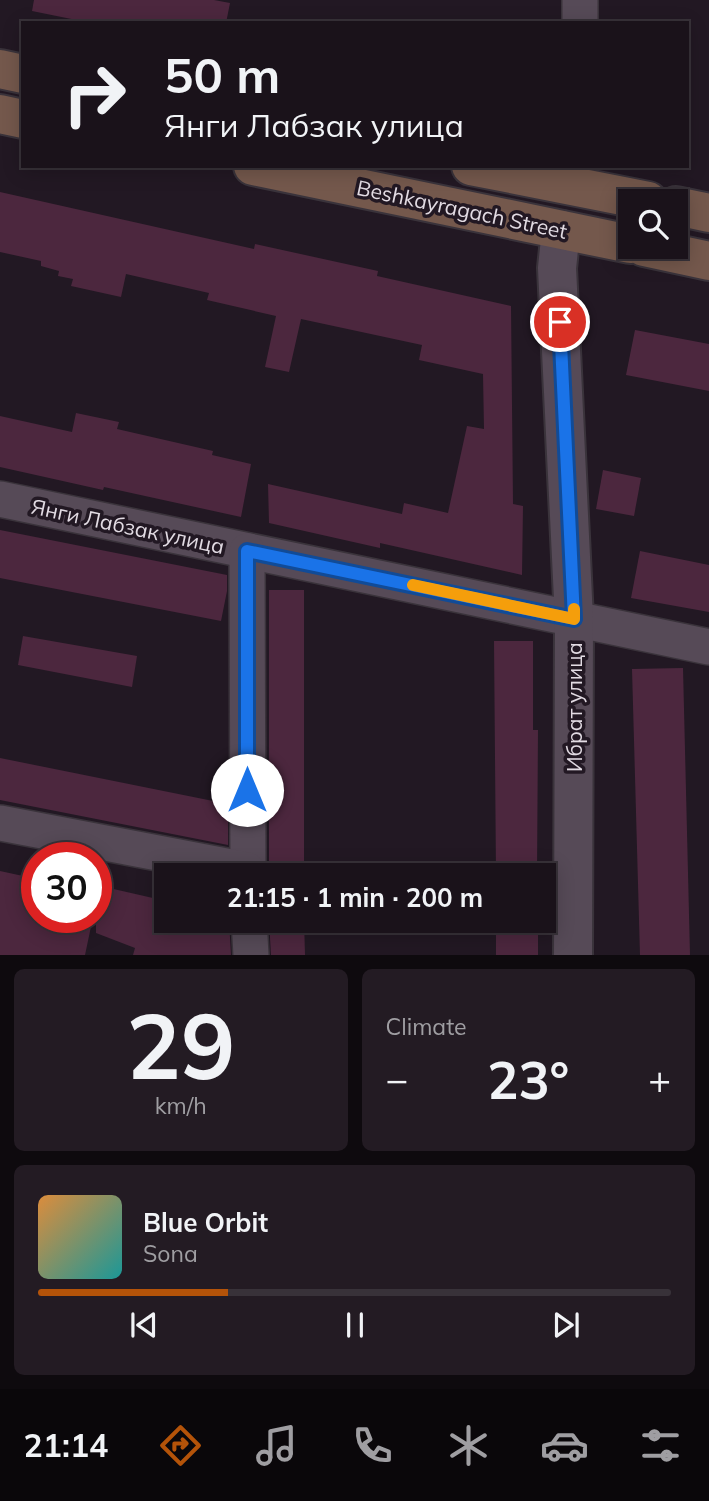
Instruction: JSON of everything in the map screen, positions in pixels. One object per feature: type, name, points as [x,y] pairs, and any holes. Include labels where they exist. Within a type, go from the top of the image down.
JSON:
[{"type":"main road","points":[[0,69],[21,74]]},
{"type":"main road","points":[[0,114],[21,119]]},
{"type":"main road","name":"Beshkayragach Street","points":[[263,168],[618,242]]},
{"type":"main road","name":"Beshkayragach Street","points":[[490,168],[567,176],[618,192]]},
{"type":"main road","name":"Ибрат улица","points":[[561,230],[567,176]]},
{"type":"main road","points":[[688,209],[709,213]]},
{"type":"main road","points":[[688,256],[709,261]]},
{"type":"street","points":[[580,0],[580,21]]},
{"type":"street","name":"Ибрат улица","points":[[561,230],[557,268],[574,619],[573,955]]},
{"type":"street","name":"Янги Лабзак улица","points":[[0,499],[709,647]]},
{"type":"street","points":[[247,551],[248,863]]},
{"type":"street","points":[[0,822],[199,863]]},
{"type":"street","points":[[250,933],[251,955]]},
{"type":"building","points":[[34,0],[214,0],[230,3],[226,21],[81,21],[32,11]]},
{"type":"building","points":[[0,192],[254,249],[255,244],[378,271],[377,276],[511,306],[513,504],[523,506],[522,575],[380,543],[380,548],[269,523],[268,484],[402,514],[404,503],[448,513],[467,426],[484,429],[483,374],[419,360],[422,345],[301,319],[289,372],[265,367],[276,316],[207,300],[209,293],[126,274],[121,297],[71,286],[73,279],[58,276],[59,271],[41,266],[41,261],[0,252]]},
{"type":"building","points":[[635,330],[709,344],[709,391],[626,375]]},
{"type":"building","points":[[76,413],[119,422],[117,429],[213,451],[212,455],[251,464],[241,517],[0,467],[0,416],[72,432]]},
{"type":"building","points":[[603,470],[641,478],[634,516],[596,509]]},
{"type":"building","points":[[0,530],[227,575],[221,621],[0,578]]},
{"type":"building","points":[[640,551],[709,565],[709,612],[631,598]]},
{"type":"building","points":[[269,590],[304,590],[304,863],[269,863]]},
{"type":"building","points":[[23,636],[137,656],[132,687],[18,665]]},
{"type":"building","points":[[494,641],[533,641],[533,730],[538,730],[537,863],[496,863]]},
{"type":"building","points":[[683,668],[690,955],[640,955],[632,669]]},
{"type":"building","points":[[0,758],[228,804],[228,845],[0,800]]},
{"type":"building","points":[[0,871],[21,876],[21,933],[90,933],[85,955],[0,955]]},
{"type":"building","points":[[112,889],[154,898],[154,933],[230,933],[231,955],[133,955],[135,948],[96,933],[112,933]]},
{"type":"building","points":[[270,933],[304,933],[305,955],[271,955]]},
{"type":"building","points":[[496,933],[538,933],[538,955],[496,955]]},
{"type":"slow traffic","points":[[413,585],[574,619],[574,609]]},
{"type":"route","points":[[247,790],[247,551],[574,619],[560,322]]}]
